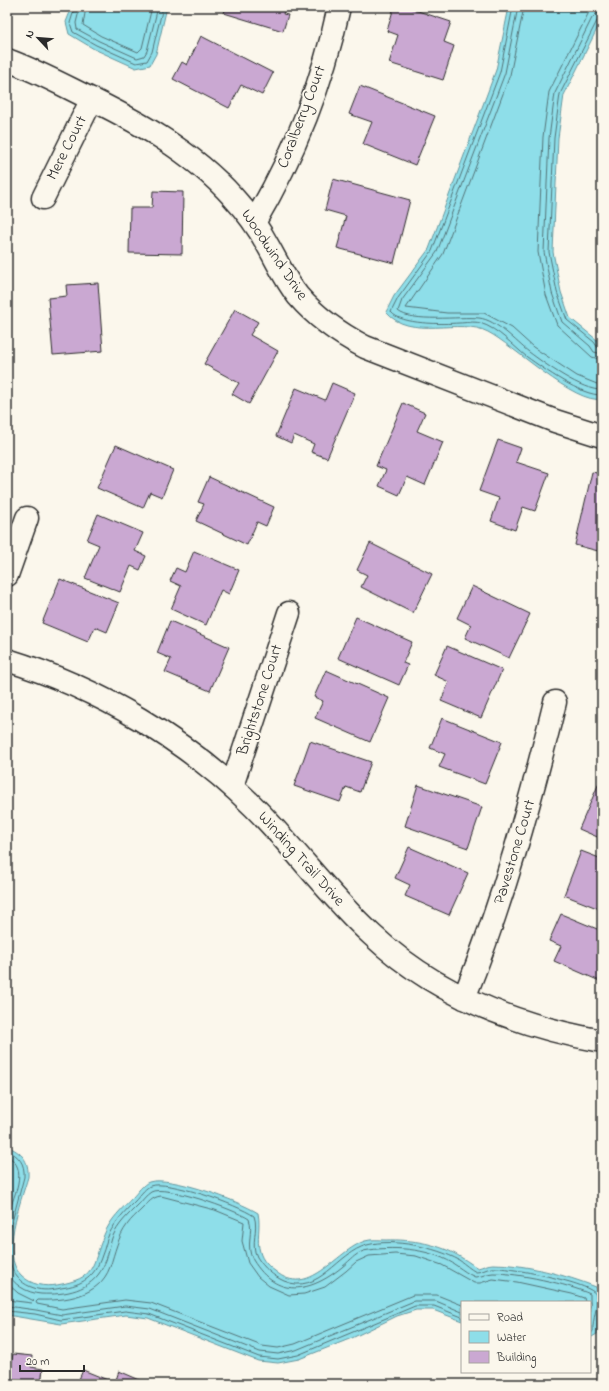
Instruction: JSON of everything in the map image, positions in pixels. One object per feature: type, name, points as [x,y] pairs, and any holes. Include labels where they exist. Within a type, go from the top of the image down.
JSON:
[{"type":"street","name":"Coralberry Court","points":[[254,223],[271,194],[307,114],[339,7]]},
{"type":"street","name":"Woodwind Drive","points":[[7,60],[92,99],[160,136],[189,155],[212,175],[234,198],[254,223],[298,296],[330,327],[347,338],[365,347],[555,421],[602,436]]},
{"type":"street","name":"Mere Court","points":[[42,198],[92,99]]},
{"type":"street","points":[[7,575],[26,518]]},
{"type":"street","name":"Brightstone Court","points":[[232,786],[289,613]]},
{"type":"street","name":"Winding Trail Drive","points":[[7,660],[70,684],[127,713],[187,752],[232,786],[254,807],[372,935],[419,972],[464,998],[492,1010],[551,1030],[602,1041]]},
{"type":"street","name":"Pavestone Court","points":[[464,998],[505,889],[530,806],[555,702]]},
{"type":"water","points":[[72,7],[167,7],[156,54],[150,65],[136,68],[94,49],[69,34],[66,22]]},
{"type":"water","points":[[509,7],[602,7],[602,19],[564,95],[558,138],[553,252],[561,292],[570,318],[597,340],[602,348],[602,399],[590,398],[576,393],[544,373],[488,332],[477,328],[421,327],[408,325],[396,321],[386,312],[394,296],[429,249],[496,70]]},
{"type":"water","points":[[7,1146],[17,1151],[24,1158],[28,1171],[28,1177],[14,1228],[12,1255],[15,1266],[21,1275],[33,1283],[47,1286],[57,1285],[79,1279],[86,1275],[94,1263],[104,1235],[113,1219],[145,1185],[149,1182],[159,1181],[172,1182],[204,1190],[236,1202],[258,1213],[258,1242],[261,1255],[270,1267],[287,1278],[299,1280],[311,1277],[322,1271],[354,1246],[365,1241],[405,1240],[426,1243],[445,1249],[478,1268],[493,1264],[505,1264],[559,1274],[596,1287],[600,1294],[597,1334],[591,1337],[591,1301],[461,1301],[461,1321],[433,1310],[416,1310],[397,1316],[352,1338],[299,1359],[278,1363],[258,1361],[148,1318],[126,1315],[61,1324],[7,1315]]},
{"type":"building","points":[[226,7],[285,7],[283,14],[288,15],[283,31],[224,13]]},
{"type":"building","points":[[394,7],[406,7],[451,22],[444,42],[454,46],[443,80],[389,63],[398,35],[387,31]]},
{"type":"building","points":[[201,36],[273,73],[262,95],[241,85],[229,108],[173,79],[182,62],[187,65]]},
{"type":"building","points":[[360,86],[435,116],[415,165],[363,144],[372,122],[349,114]]},
{"type":"building","points":[[333,179],[410,200],[394,263],[337,248],[346,216],[325,210]]},
{"type":"building","points":[[153,191],[183,192],[182,254],[129,253],[130,208],[152,208]]},
{"type":"building","points":[[98,283],[103,351],[53,355],[48,298],[67,296],[66,285]]},
{"type":"building","points":[[235,309],[258,322],[250,335],[278,351],[249,404],[232,394],[239,383],[204,364]]},
{"type":"building","points":[[332,383],[355,393],[327,458],[311,452],[314,444],[294,435],[291,443],[276,436],[296,388],[325,400]]},
{"type":"building","points":[[403,403],[425,413],[417,431],[443,442],[425,485],[407,477],[399,495],[379,486],[386,470],[376,466]]},
{"type":"building","points":[[498,440],[521,448],[516,462],[549,473],[535,511],[523,507],[515,530],[491,521],[499,498],[479,491]]},
{"type":"building","points":[[116,445],[173,470],[162,497],[150,492],[143,508],[97,488]]},
{"type":"building","points":[[592,472],[602,474],[602,552],[575,545]]},
{"type":"building","points":[[209,477],[274,507],[266,526],[257,522],[247,545],[196,521],[204,504],[198,502]]},
{"type":"building","points":[[98,514],[143,533],[135,551],[146,556],[140,570],[131,566],[120,592],[85,578],[99,545],[87,540]]},
{"type":"building","points":[[370,543],[432,574],[413,613],[361,587],[367,575],[357,570]]},
{"type":"building","points":[[194,551],[239,570],[229,594],[221,590],[206,625],[171,609],[181,586],[170,581],[176,568],[185,572]]},
{"type":"building","points":[[60,579],[119,603],[107,632],[95,627],[88,642],[42,623]]},
{"type":"building","points":[[472,586],[530,614],[509,658],[465,638],[471,625],[457,618]]},
{"type":"building","points":[[356,617],[412,642],[403,663],[408,665],[399,685],[338,658]]},
{"type":"building","points":[[170,621],[229,647],[210,691],[165,672],[171,659],[157,653]]},
{"type":"building","points":[[447,646],[502,670],[481,718],[441,701],[449,682],[434,675]]},
{"type":"building","points":[[326,670],[389,698],[370,742],[315,718],[323,701],[314,697]]},
{"type":"building","points":[[442,718],[502,742],[485,784],[439,767],[445,754],[430,748]]},
{"type":"building","points":[[310,741],[371,762],[360,792],[346,787],[340,802],[294,786]]},
{"type":"building","points":[[599,783],[602,785],[602,839],[579,829]]},
{"type":"building","points":[[418,785],[482,807],[468,848],[405,826]]},
{"type":"building","points":[[409,847],[468,873],[449,915],[405,896],[410,885],[395,878]]},
{"type":"building","points":[[581,851],[602,859],[602,910],[564,895]]},
{"type":"building","points":[[561,914],[602,931],[602,982],[554,961],[561,946],[549,941]]},
{"type":"building","points":[[13,1354],[32,1356],[31,1367],[43,1369],[41,1384],[7,1384],[7,1365],[11,1365]]},
{"type":"building","points":[[83,1370],[115,1383],[119,1371],[149,1384],[77,1384]]}]
